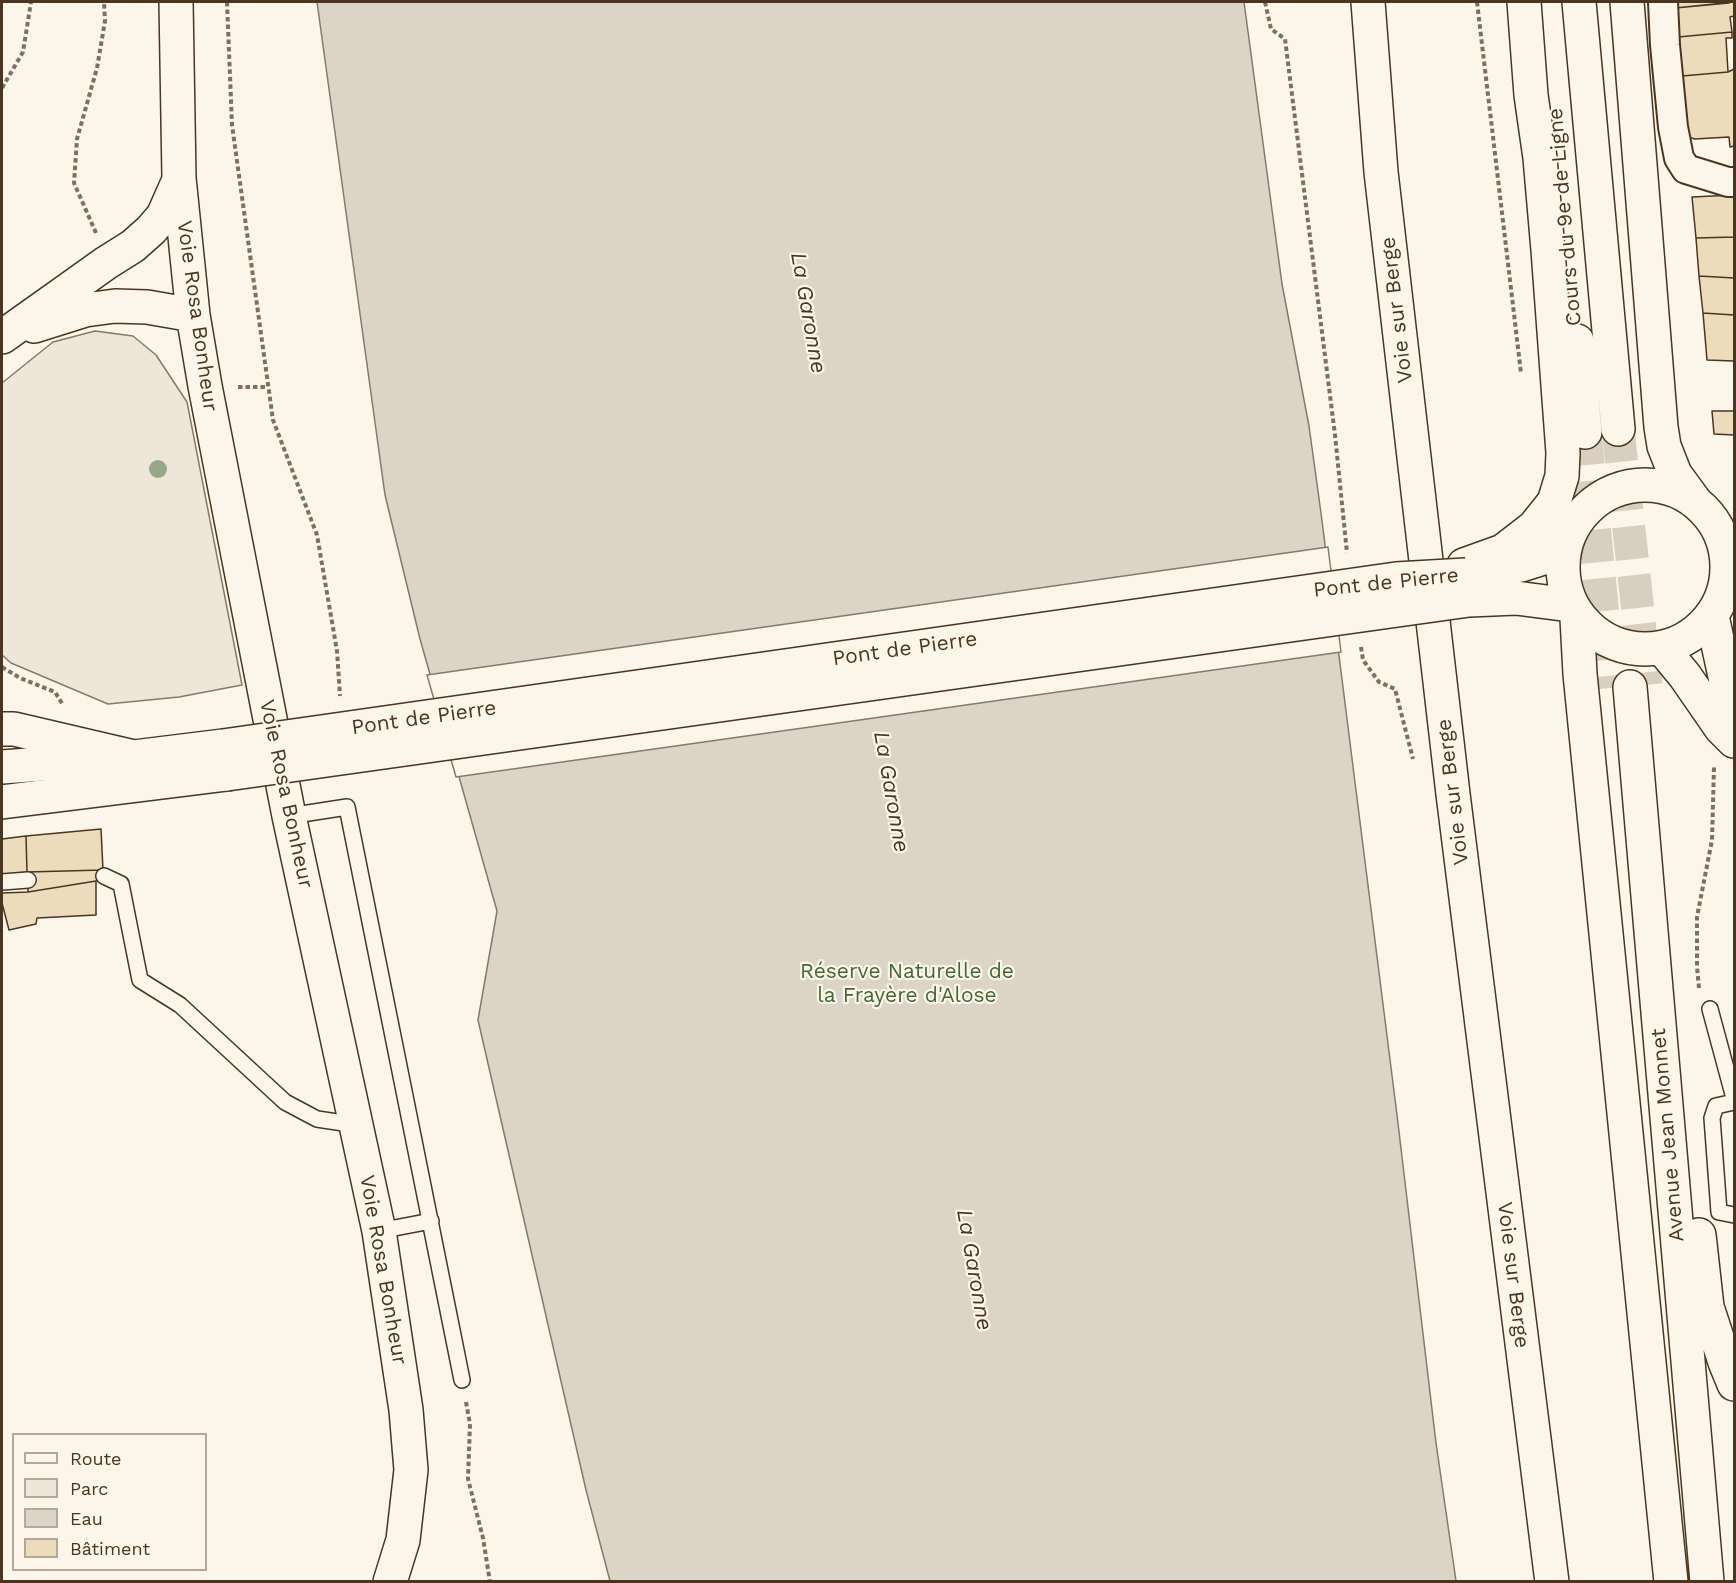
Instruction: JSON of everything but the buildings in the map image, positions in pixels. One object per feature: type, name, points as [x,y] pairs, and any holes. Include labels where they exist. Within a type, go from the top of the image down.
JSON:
[{"type":"main road","name":"Voie Rosa Bonheur","points":[[176,2],[179,178],[193,315],[289,816],[379,1231],[406,1410],[411,1470],[404,1540],[390,1581]]},
{"type":"main road","name":"Voie sur Berge","points":[[1368,2],[1381,172],[1453,794],[1552,1581]]},
{"type":"main road","points":[[1466,580],[1534,527],[1554,502],[1562,476],[1563,453],[1547,238],[1540,158],[1531,95],[1524,2]]},
{"type":"main road","name":"Cours du 9e de Ligne","points":[[1546,2],[1585,432]]},
{"type":"main road","name":"Cours du 9e de Ligne","points":[[1579,2],[1618,429]]},
{"type":"main road","points":[[1574,612],[1600,637],[1620,646],[1642,650],[1662,648],[1683,640],[1699,630],[1712,616],[1731,576],[1722,536],[1713,513],[1675,474],[1660,428],[1628,2]]},
{"type":"main road","points":[[2,338],[106,262],[133,246],[151,230],[163,216],[179,178]]},
{"type":"main road","points":[[2,338],[55,318],[85,310],[115,306],[147,307],[193,315]]},
{"type":"main road","points":[[1671,1581],[1574,612],[1563,578],[1564,551],[1573,526],[1591,505],[1614,490],[1642,484],[1669,488],[1713,513]]},
{"type":"main road","name":"Pont de Pierre","points":[[225,760],[1396,579],[1466,580],[1543,558],[1573,526]]},
{"type":"main road","name":"Pont de Pierre","points":[[1466,580],[1516,598],[1574,612]]},
{"type":"main road","points":[[1712,616],[1726,681],[1734,703]]},
{"type":"main road","points":[[1662,648],[1685,676],[1720,728],[1724,750]]},
{"type":"main road","points":[[1629,687],[1707,1307],[1734,1384]]},
{"type":"main road","name":"Avenue Jean Monnet","points":[[1629,687],[1641,1032],[1686,1581]]},
{"type":"main road","name":"Avenue Jean Monnet","points":[[1629,687],[1707,1581]]},
{"type":"main road","points":[[2,729],[14,729],[134,757]]},
{"type":"main road","points":[[2,767],[134,757],[225,760]]},
{"type":"main road","points":[[2,802],[225,760]]},
{"type":"street","points":[[1663,2],[1673,127],[1679,158],[1686,169],[1734,182]]},
{"type":"lane","points":[[289,816],[346,807],[462,1380]]},
{"type":"lane","points":[[104,876],[121,884],[140,980],[180,1005],[285,1102],[317,1119],[357,1125]]},
{"type":"lane","points":[[2,882],[28,880]]},
{"type":"lane","points":[[1710,1009],[1734,1100],[1716,1106],[1712,1118],[1719,1212],[1734,1215]]},
{"type":"lane","points":[[379,1231],[431,1221]]},
{"type":"path","points":[[2,88],[23,52],[31,2]]},
{"type":"path","points":[[98,236],[74,183],[77,139],[97,68],[105,21],[104,2]]},
{"type":"path","points":[[226,2],[232,125],[273,420],[316,535],[337,651],[340,699]]},
{"type":"path","points":[[1265,2],[1271,29],[1285,39],[1335,435],[1348,558]]},
{"type":"path","points":[[1477,2],[1523,383]]},
{"type":"path","points":[[1359,637],[1363,660],[1379,682],[1395,689],[1414,763]]},
{"type":"path","points":[[2,667],[20,678],[55,693]]},
{"type":"path","points":[[1710,1009],[1699,989],[1697,917],[1712,840],[1724,750]]},
{"type":"path","points":[[462,1380],[470,1424],[468,1479],[483,1538],[490,1581]]},
{"type":"green space","points":[[95,331],[133,336],[156,355],[187,402],[242,685],[179,697],[108,704],[11,663],[2,655],[2,383],[53,342]]},
{"type":"water","name":"Réserve Naturelle de la Frayère d'Alose","points":[[317,2],[1244,2],[1282,284],[1309,426],[1321,513],[1436,1443],[1456,1581],[610,1581],[586,1490],[478,1020],[497,911],[420,639],[385,495]]},
{"type":"pier","points":[[1328,547],[1341,652],[456,777],[427,675]]},
{"type":"tunnel","points":[[1618,429],[1646,685]]},
{"type":"tunnel","points":[[1585,432],[1610,688]]},
{"type":"water label","name":"La Garonne","points":[[808,313]]},
{"type":"water label","name":"La Garonne","points":[[891,792]]},
{"type":"water label","name":"La Garonne","points":[[974,1270]]}]
